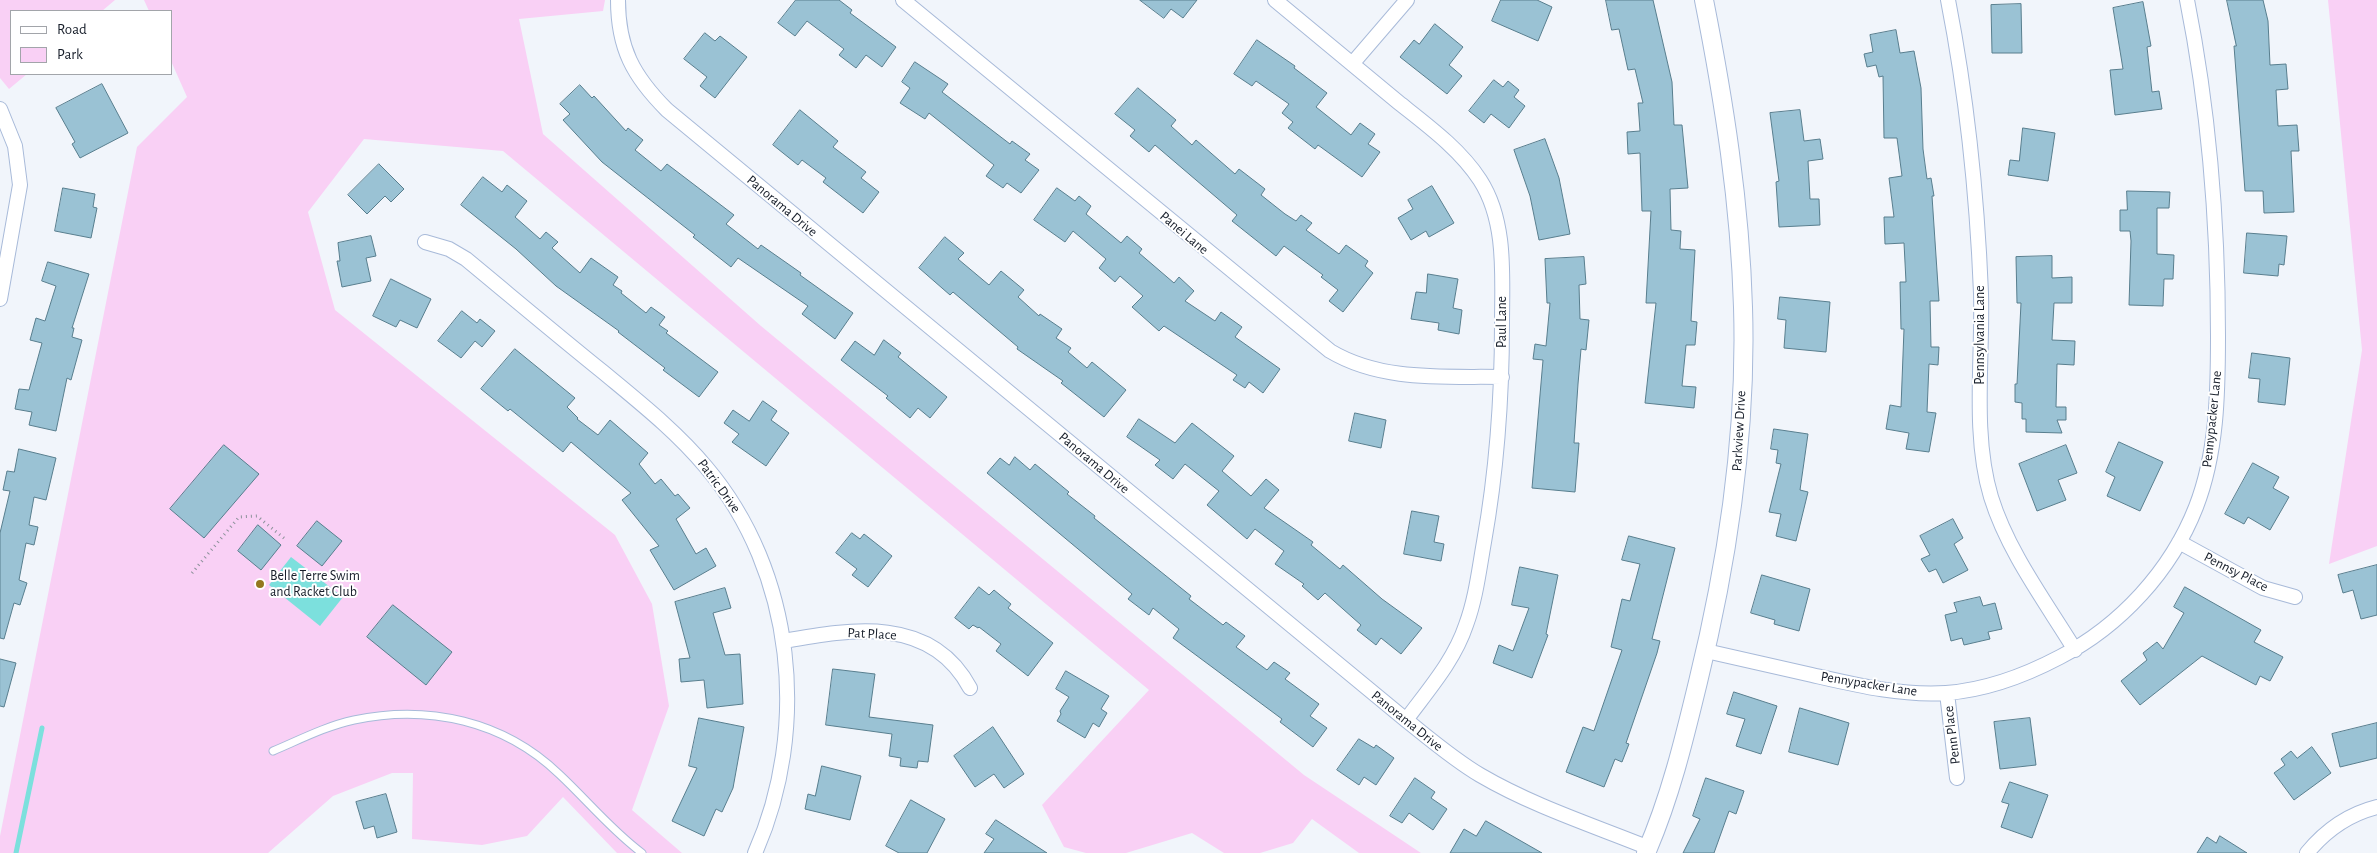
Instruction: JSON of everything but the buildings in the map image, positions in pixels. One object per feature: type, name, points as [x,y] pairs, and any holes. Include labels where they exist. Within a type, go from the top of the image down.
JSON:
[{"type":"street","name":"Panorama Drive","points":[[618,0],[620,30],[628,58],[642,83],[667,110],[1406,720],[1458,761],[1504,788],[1648,850]]},
{"type":"street","name":"Panei Lane","points":[[904,0],[1330,351],[1356,365],[1388,372],[1502,377]]},
{"type":"street","name":"Paul Lane","points":[[1275,0],[1447,143],[1471,168],[1487,193],[1496,220],[1500,242],[1502,377],[1494,486],[1470,613],[1460,641],[1448,662],[1406,720]]},
{"type":"street","points":[[1352,64],[1407,0]]},
{"type":"street","name":"Parkview Drive","points":[[1648,850],[1681,752],[1706,651],[1724,565],[1736,479],[1743,307],[1736,199],[1721,85],[1704,0]]},
{"type":"street","name":"Pennsylvania Lane","points":[[1948,0],[1960,64],[1976,194],[1981,306],[1980,404],[1986,477],[2007,534],[2075,650]]},
{"type":"street","name":"Pennypacker Lane","points":[[1706,651],[1873,688],[1908,693],[1947,693],[2001,682],[2031,672],[2075,650],[2106,627],[2136,599],[2160,570],[2179,542],[2196,508],[2208,467],[2214,425],[2218,369],[2218,274],[2210,153],[2187,0]]},
{"type":"street","points":[[0,109],[15,146],[20,185],[0,299]]},
{"type":"street","name":"Patric Drive","points":[[425,242],[449,248],[466,259],[639,402],[697,456],[728,496],[746,527],[768,579],[784,642],[788,688],[784,746],[773,803],[755,853]]},
{"type":"street","name":"Pennsy Place","points":[[2179,542],[2263,588],[2295,597]]},
{"type":"street","name":"Pat Place","points":[[784,642],[847,632],[884,632],[903,635],[923,643],[944,655],[959,670],[970,688]]},
{"type":"street","name":"Penn Place","points":[[1947,693],[1957,778]]},
{"type":"street","points":[[2306,853],[2339,823],[2357,813],[2377,807]]},
{"type":"lane","points":[[273,751],[353,720],[382,715],[411,713],[439,716],[479,724],[520,743],[541,758],[618,834],[642,853]]},
{"type":"path","points":[[192,573],[239,517],[257,516],[285,539]]},
{"type":"green space","points":[[0,0],[115,0],[103,10],[10,10],[10,75],[26,75],[9,89],[0,78]]},
{"type":"green space","points":[[144,0],[605,0],[603,11],[519,19],[543,134],[761,326],[1304,775],[1421,853],[1359,853],[1312,819],[1293,843],[1260,853],[1224,853],[1192,833],[1126,853],[1086,853],[1064,847],[1042,805],[1149,690],[503,151],[364,139],[308,212],[335,310],[615,535],[652,604],[669,706],[632,810],[682,853],[617,853],[563,797],[527,836],[482,845],[412,839],[413,773],[392,773],[333,796],[268,853],[0,853],[0,836],[137,147],[187,97],[172,63],[172,10],[149,10]]},
{"type":"green space","points":[[2328,0],[2377,0],[2377,546],[2329,564],[2362,350]]},
{"type":"water","points":[[291,557],[343,597],[320,626],[269,585]]},
{"type":"waterway","points":[[16,853],[42,728]]},
{"type":"place","name":"Belle Terre Swim and Racket Club","points":[[260,584]]}]
